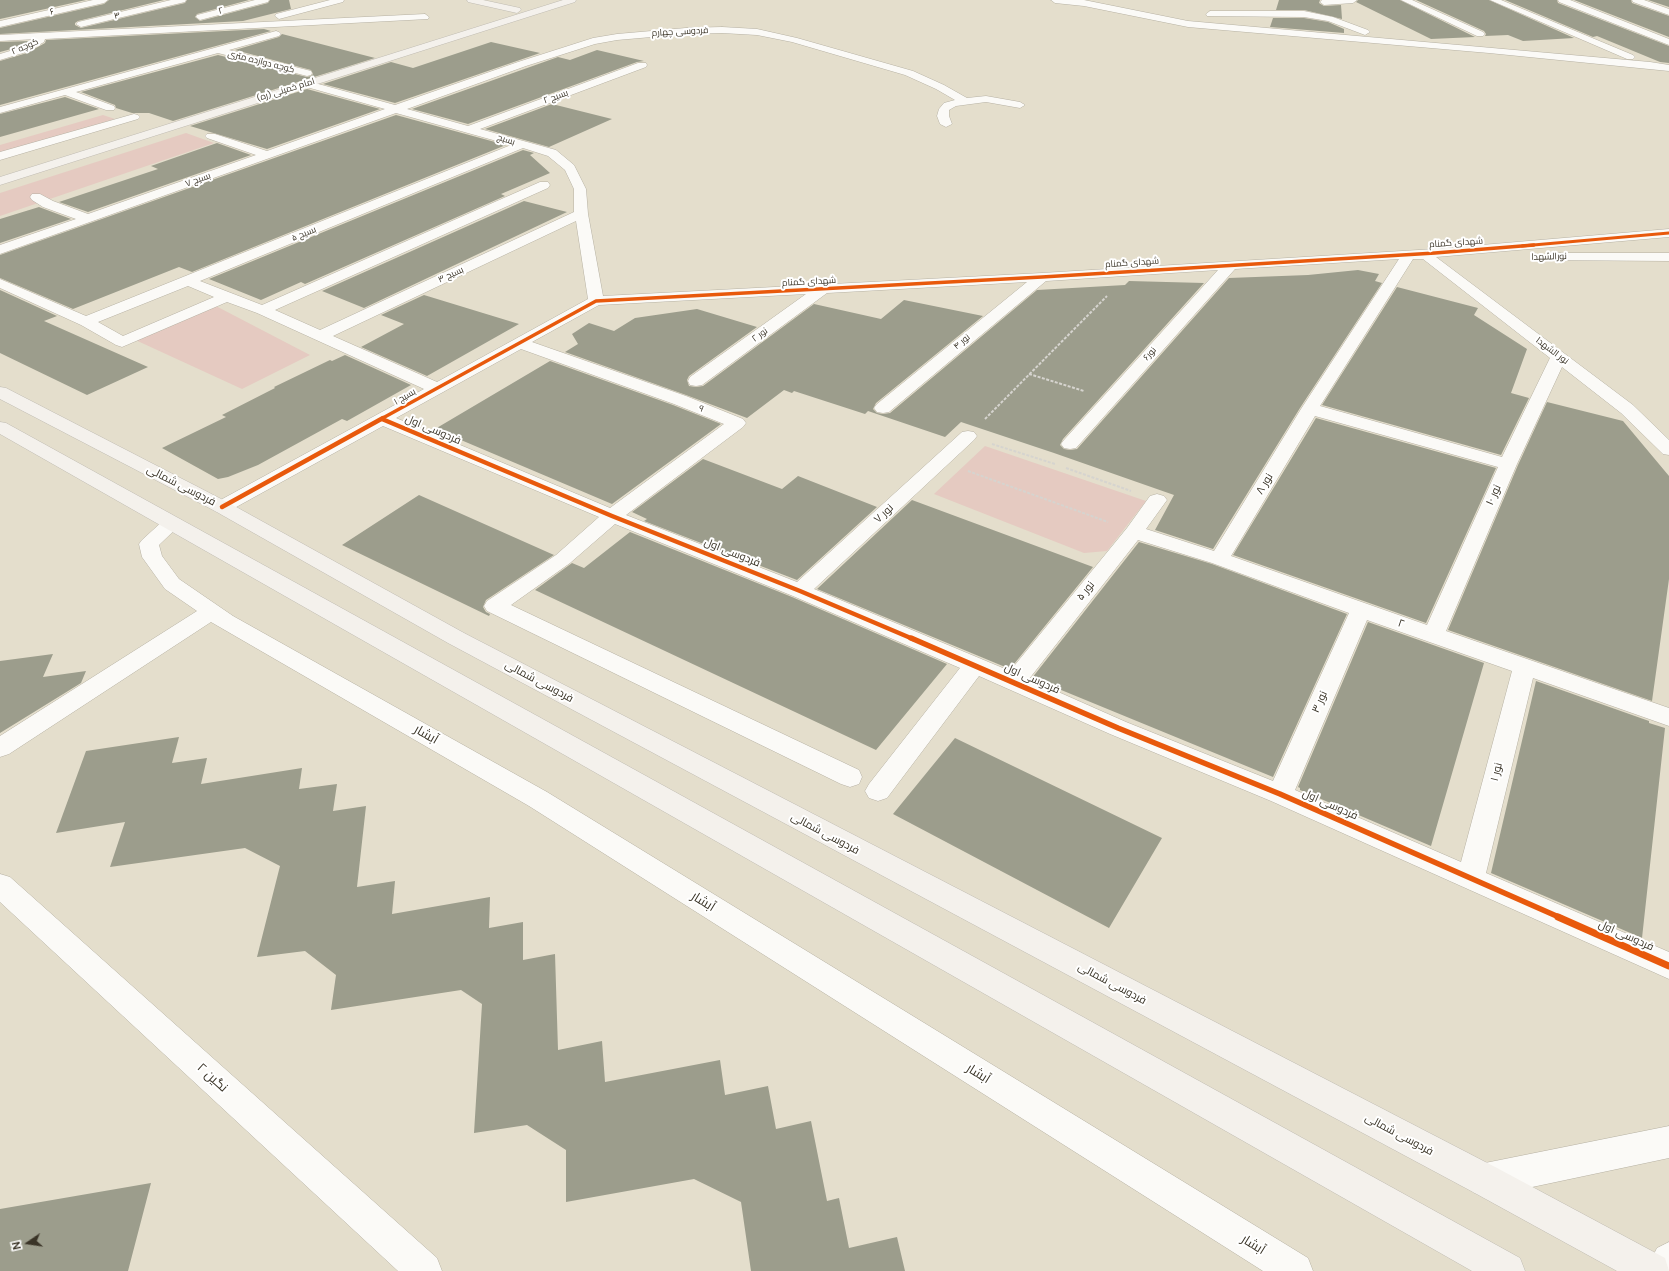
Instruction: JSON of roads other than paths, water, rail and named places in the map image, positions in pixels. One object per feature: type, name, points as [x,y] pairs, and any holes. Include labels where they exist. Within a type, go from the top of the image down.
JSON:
[{"type":"main road","points":[[471,0],[517,10]]},
{"type":"main road","name":"امام خمینی (ره)","points":[[0,181],[549,0]]},
{"type":"main road","name":"امام خمینی (ره)","points":[[285,80],[307,79],[572,0]]},
{"type":"main road","points":[[73,146],[136,121]]},
{"type":"main road","name":"فردوسی شمالی","points":[[0,392],[222,507],[456,638],[1485,1180],[1652,1271]]},
{"type":"main road","points":[[0,427],[1507,1271]]},
{"type":"street","name":"۶","points":[[0,24],[104,0]]},
{"type":"street","name":"۴","points":[[50,34],[182,0]]},
{"type":"street","name":"۲","points":[[200,17],[265,0]]},
{"type":"street","points":[[259,21],[340,0]]},
{"type":"street","points":[[1055,0],[1084,3],[1188,24],[1650,65],[1669,68]]},
{"type":"street","points":[[1324,2],[1353,0]]},
{"type":"street","points":[[1405,0],[1480,34]]},
{"type":"street","points":[[1494,0],[1650,65]]},
{"type":"street","points":[[1562,0],[1669,42]]},
{"type":"street","points":[[1636,0],[1669,12]]},
{"type":"street","points":[[1216,20],[1208,14],[1304,14],[1330,19],[1394,42]]},
{"type":"street","points":[[0,38],[50,34],[315,24],[425,17]]},
{"type":"street","points":[[1,110],[315,24]]},
{"type":"street","name":"فردوسی چهارم","points":[[396,109],[593,41],[650,33],[722,30],[757,32],[794,40],[849,56],[909,74],[940,87],[964,101]]},
{"type":"street","name":"کوچه ۲","points":[[0,56],[23,50],[50,34]]},
{"type":"street","name":"کوچه دوازده متری","points":[[216,50],[307,79]]},
{"type":"street","name":"بسیج ۲","points":[[470,129],[642,65]]},
{"type":"street","name":"بسیج","points":[[307,79],[396,109],[552,153],[570,168],[580,189],[581,214],[596,301]]},
{"type":"street","points":[[65,92],[110,108],[95,113]]},
{"type":"street","points":[[946,124],[943,116],[944,109],[948,105],[964,101],[986,99],[1020,104]]},
{"type":"street","name":"بسیج ۷","points":[[0,250],[396,109]]},
{"type":"street","points":[[0,156],[136,121]]},
{"type":"street","points":[[211,136],[268,155]]},
{"type":"street","name":"بسیج ۵","points":[[86,322],[521,144]]},
{"type":"street","points":[[262,310],[544,185]]},
{"type":"street","points":[[36,197],[48,204],[89,219]]},
{"type":"street","name":"بسیج ۳","points":[[321,336],[581,214]]},
{"type":"street","name":"شهدای گمنام","points":[[596,301],[1042,277],[1409,254],[1669,233]]},
{"type":"street","points":[[1409,254],[1430,259]]},
{"type":"street","name":"نور ۸","points":[[1219,559],[1310,409],[1409,254]]},
{"type":"street","name":"نورالشهدا","points":[[1430,259],[1602,256],[1669,257]]},
{"type":"street","name":"نور الشهدا","points":[[1430,259],[1627,409],[1669,450]]},
{"type":"street","name":"نور۶","points":[[1070,444],[1231,265]]},
{"type":"street","name":"نور ۴","points":[[883,408],[1042,277]]},
{"type":"street","points":[[189,281],[262,310],[436,388]]},
{"type":"street","points":[[0,283],[86,322],[122,342],[227,297]]},
{"type":"street","name":"نور ۲","points":[[696,381],[823,289]]},
{"type":"street","name":"بسیج ۱","points":[[222,507],[596,301]]},
{"type":"street","name":"۹","points":[[519,343],[680,400],[737,423],[612,516]]},
{"type":"street","name":"نور ۱۰","points":[[1433,635],[1508,464],[1559,356]]},
{"type":"street","points":[[1310,409],[1508,464]]},
{"type":"street","name":"فردوسی اول","points":[[382,419],[612,516],[800,591],[975,665],[1118,728],[1280,794],[1471,877],[1669,966]]},
{"type":"street","name":"نور ۷","points":[[800,591],[968,436]]},
{"type":"street","name":"نور ۵","points":[[1014,682],[1134,532],[1157,500]]},
{"type":"street","points":[[612,516],[563,559],[495,606],[850,777]]},
{"type":"street","name":"آبشار","points":[[172,523],[149,544],[152,557],[172,584],[211,612],[538,799],[1295,1271]]},
{"type":"street","name":"۲","points":[[1134,532],[1219,559],[1669,717]]},
{"type":"street","name":"نور ۳","points":[[1280,794],[1361,610]]},
{"type":"street","points":[[0,748],[211,612]]},
{"type":"street","points":[[878,790],[975,665]]},
{"type":"street","name":"نور ۱","points":[[1471,877],[1524,667]]},
{"type":"street","name":"نگین ۲","points":[[0,885],[424,1271]]},
{"type":"street","points":[[1485,1180],[1669,1142]]},
{"type":"street","points":[[1668,1271],[1669,1260]]}]
